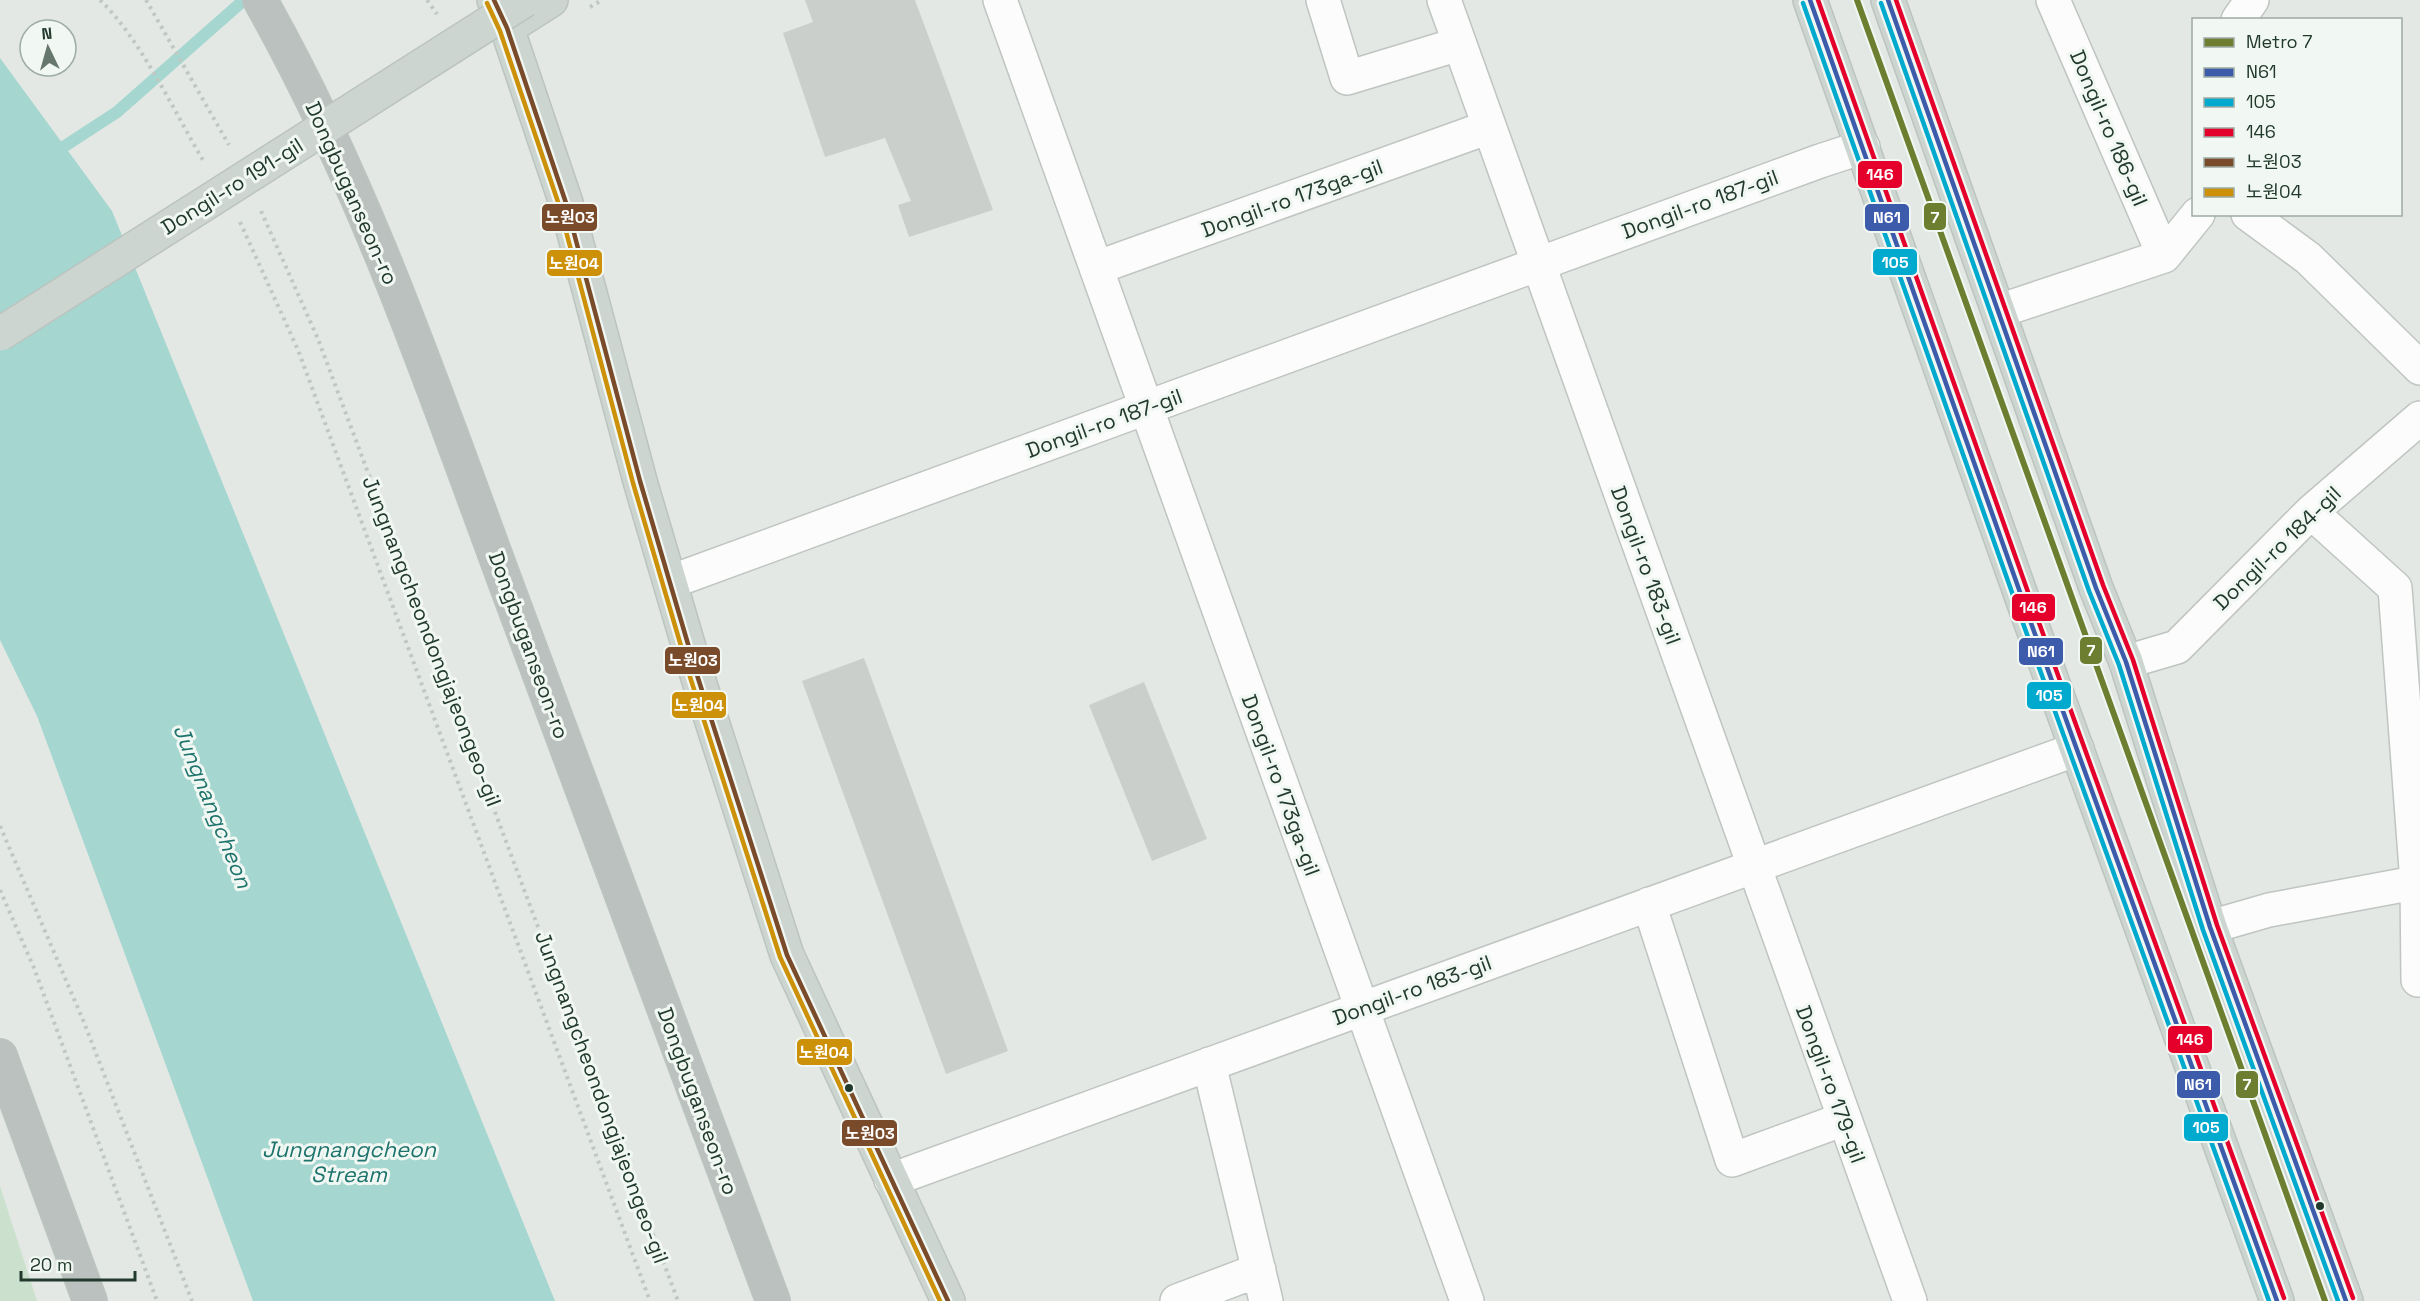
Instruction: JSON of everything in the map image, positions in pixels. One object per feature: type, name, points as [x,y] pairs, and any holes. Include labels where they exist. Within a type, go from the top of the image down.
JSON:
[{"type":"highway","name":"Dongbuganseon-ro","points":[[260,0],[279,34],[370,224],[439,402],[773,1301]]},
{"type":"highway","points":[[0,1056],[90,1301]]},
{"type":"main road","name":"Dongil-ro 191-gil","points":[[0,334],[525,0]]},
{"type":"main road","points":[[551,0],[500,14],[566,203],[698,678],[787,955],[948,1301]]},
{"type":"main road","points":[[1810,0],[2277,1301]]},
{"type":"main road","points":[[1888,0],[2097,588],[2126,662],[2210,927],[2346,1301]]},
{"type":"street","name":"Dongil-ro 173ga-gil","points":[[1000,0],[1467,1301]]},
{"type":"street","points":[[1323,0],[1347,78],[1459,44]]},
{"type":"street","points":[[1444,0],[1538,264]]},
{"type":"street","name":"Dongil-ro 186-gil","points":[[2053,0],[2164,256]]},
{"type":"street","points":[[2239,18],[2252,0]]},
{"type":"street","name":"Dongil-ro 173ga-gil","points":[[1096,268],[1489,127]]},
{"type":"street","name":"Dongil-ro 187-gil","points":[[670,582],[1863,147]]},
{"type":"street","points":[[1999,311],[2164,256],[2196,216]]},
{"type":"street","points":[[2251,216],[2308,258],[2420,368]]},
{"type":"street","name":"Dongil-ro 183-gil","points":[[1538,264],[1753,867]]},
{"type":"street","name":"Dongil-ro 184-gil","points":[[2126,662],[2177,647],[2311,512],[2420,418]]},
{"type":"street","points":[[2311,512],[2395,588],[2411,681],[2418,882],[2418,980],[2420,980]]},
{"type":"street","name":"Dongil-ro 183-gil","points":[[891,1180],[2078,749]]},
{"type":"street","name":"Dongil-ro 179-gil","points":[[1753,867],[1910,1301]]},
{"type":"street","points":[[2210,927],[2269,910],[2418,882]]},
{"type":"street","points":[[1649,904],[1732,1160],[1844,1119]]},
{"type":"street","points":[[1177,1301],[1262,1285],[1209,1064]]},
{"type":"path","points":[[100,0],[116,14],[132,38],[207,166]]},
{"type":"path","points":[[146,0],[230,147]]},
{"type":"path","points":[[427,0],[440,17]]},
{"type":"path","points":[[590,7],[602,0]]},
{"type":"path","name":"Jungnangcheondongjajeongeo-gil","points":[[260,207],[318,339],[678,1301]]},
{"type":"path","points":[[236,216],[248,236],[298,350],[650,1301]]},
{"type":"path","points":[[0,826],[83,1020],[192,1301]]},
{"type":"path","points":[[0,890],[34,968],[157,1301]]},
{"type":"green space","points":[[0,1186],[37,1301],[0,1301]]},
{"type":"water","name":"Jungnangcheon Stream","points":[[0,58],[112,211],[555,1301],[253,1301],[37,716],[0,640]]},
{"type":"building","points":[[805,0],[915,0],[993,210],[909,237],[898,205],[911,201],[885,138],[825,157],[783,33],[813,22]]},
{"type":"building","points":[[864,658],[1008,1051],[946,1074],[802,681]]},
{"type":"building","points":[[1144,682],[1207,839],[1152,861],[1089,705]]},
{"type":"waterway","points":[[51,155],[117,112],[244,0]]},
{"type":"metro line","name":"7","points":[[1857,0],[2325,1301]]},
{"type":"transit line","name":"노원03","points":[[494,0],[507,28],[566,203],[640,481],[698,678],[787,955],[948,1301]]},
{"type":"transit line","name":"N61","points":[[1810,0],[2027,612],[2277,1301]]},
{"type":"transit line","name":"146","points":[[1818,0],[2034,609],[2284,1298]]},
{"type":"transit line","name":"N61","points":[[1888,0],[2096,588],[2126,662],[2210,927],[2346,1301]]},
{"type":"transit line","name":"146","points":[[1896,0],[2103,585],[2133,660],[2217,925],[2353,1298]]},
{"type":"transit line","name":"노원04","points":[[487,3],[500,31],[559,205],[633,483],[691,680],[780,957],[940,1301]]},
{"type":"transit line","name":"105","points":[[1803,3],[2020,615],[2269,1301]]},
{"type":"transit line","name":"105","points":[[1881,3],[2089,591],[2119,665],[2203,930],[2338,1301]]},
{"type":"water label","name":"Jungnangcheon","points":[[213,806]]}]
